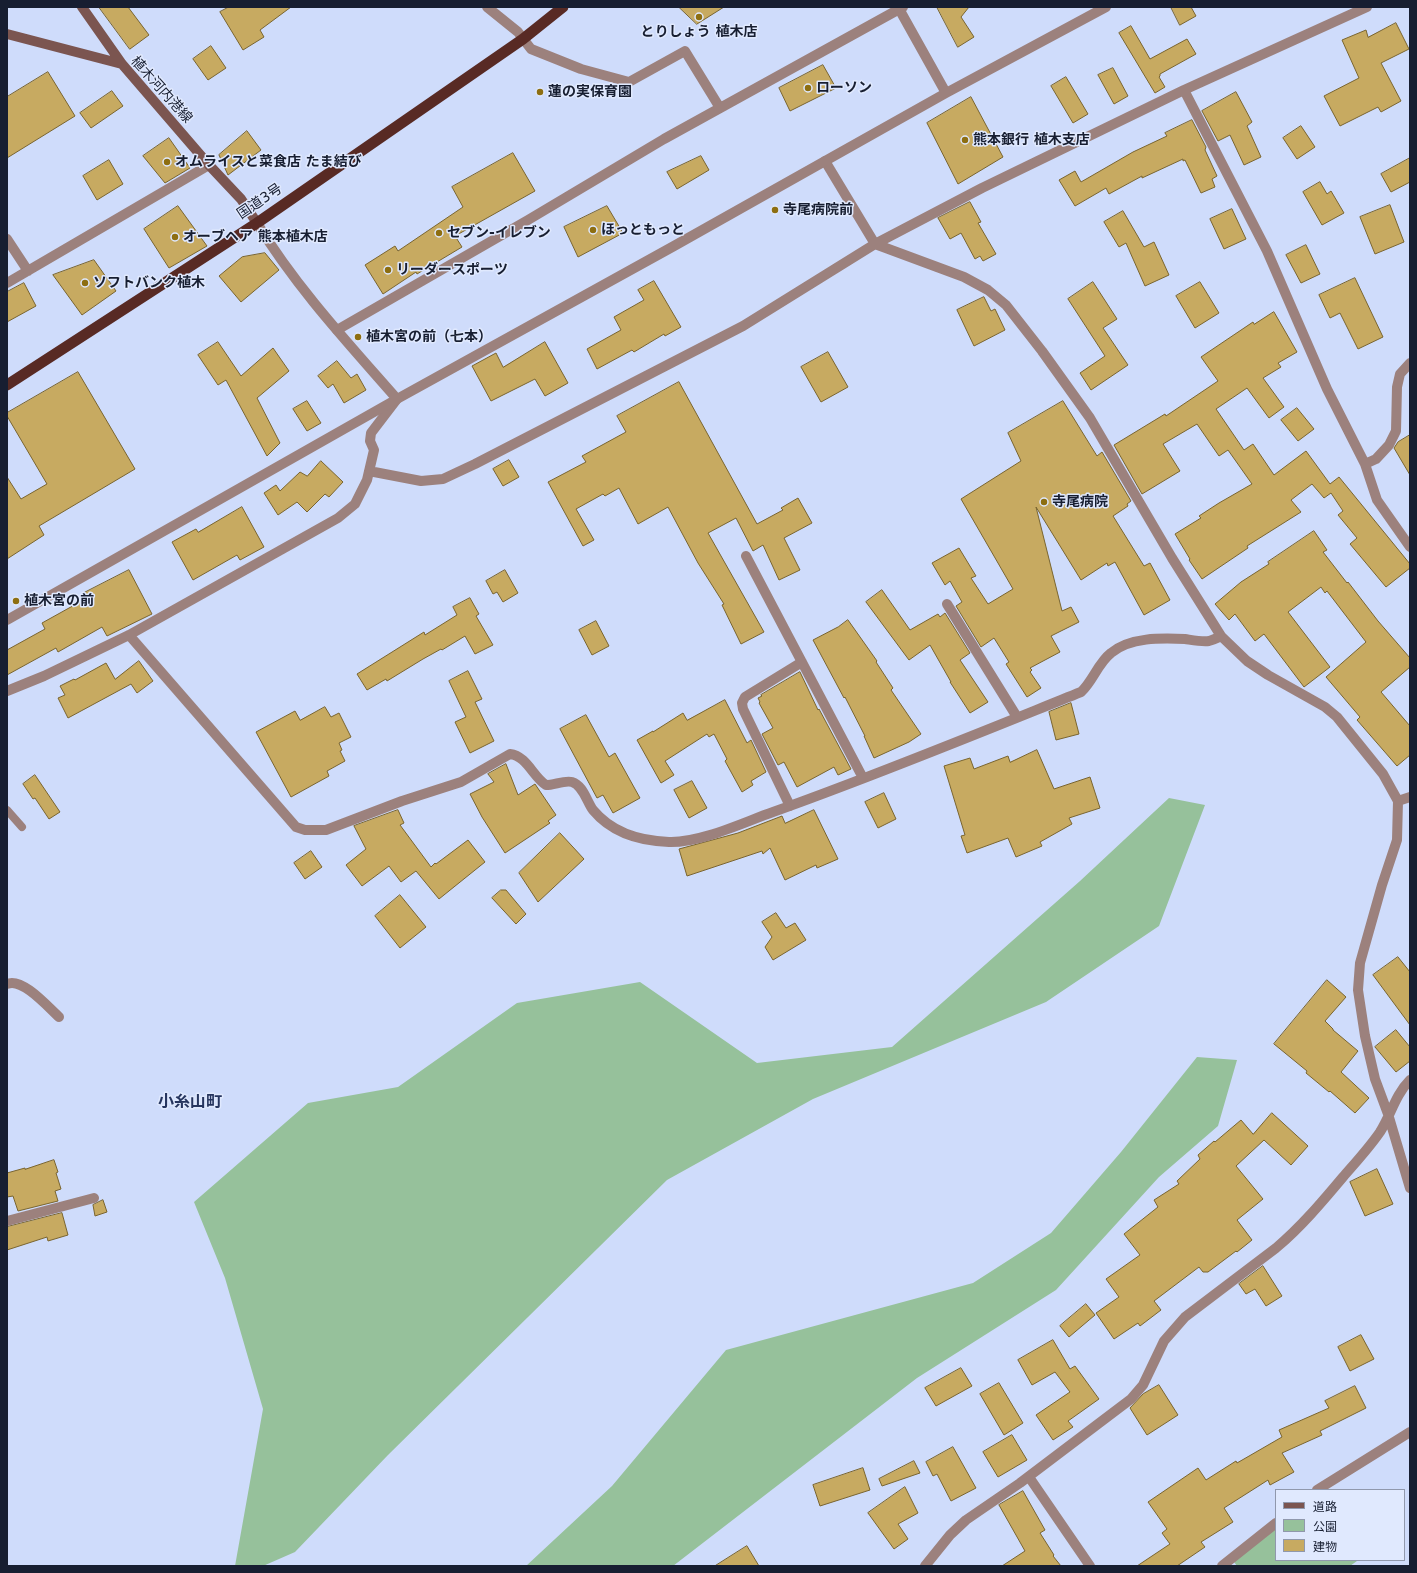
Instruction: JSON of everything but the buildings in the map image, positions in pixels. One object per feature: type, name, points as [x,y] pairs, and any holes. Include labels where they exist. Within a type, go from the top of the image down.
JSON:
[{"type":"highway","name":"国道3号","points":[[7,384],[257,223],[523,39],[563,7]]},
{"type":"main road","points":[[82,7],[122,64]]},
{"type":"main road","name":"植木河内港線","points":[[7,34],[122,64],[209,165],[241,198],[257,223]]},
{"type":"street","points":[[486,7],[518,32],[531,49],[581,69],[629,82],[685,51],[720,108]]},
{"type":"street","points":[[7,620],[397,399],[580,299],[946,93],[1106,7]]},
{"type":"street","points":[[369,471],[421,481],[443,479],[743,326],[875,244],[982,188],[1184,90],[1367,7]]},
{"type":"street","points":[[337,330],[720,108],[900,8],[946,93]]},
{"type":"street","points":[[1184,90],[1267,251],[1327,389],[1365,464],[1378,500],[1410,546]]},
{"type":"street","points":[[825,161],[875,244],[964,277],[988,290],[1006,305],[1042,351],[1090,418],[1172,558],[1221,636],[1247,661],[1268,675],[1320,703],[1337,717],[1383,774],[1398,801],[1397,840],[1360,963],[1358,990],[1365,1036],[1375,1079],[1388,1114],[1410,1188]]},
{"type":"street","points":[[7,283],[209,165]]},
{"type":"street","points":[[257,223],[275,253],[337,330],[397,399]]},
{"type":"street","points":[[7,239],[28,271]]},
{"type":"street","points":[[1365,464],[1376,459],[1389,445],[1396,431],[1397,387],[1400,374],[1410,363]]},
{"type":"street","points":[[7,690],[44,676],[129,635],[338,518],[355,504],[367,480],[374,450],[370,441],[371,433],[397,399]]},
{"type":"street","points":[[746,556],[864,778]]},
{"type":"street","points":[[946,604],[1017,717]]},
{"type":"street","points":[[129,635],[296,827],[305,830],[326,830],[402,800],[461,782],[510,754],[516,755],[522,759],[538,779],[546,785],[568,781],[579,785],[592,809],[603,821],[621,832],[644,839],[670,842],[700,838],[790,806],[1081,692],[1101,663],[1110,653],[1123,645],[1135,641],[1169,638],[1208,641],[1221,636]]},
{"type":"street","points":[[790,806],[743,709],[742,703],[745,697],[802,662]]},
{"type":"street","points":[[1398,801],[1410,797]]},
{"type":"street","points":[[7,984],[10,983],[24,986],[59,1017]]},
{"type":"street","points":[[925,1566],[950,1535],[966,1520],[1029,1476],[1130,1399],[1143,1385],[1164,1341],[1174,1328],[1185,1317],[1290,1236],[1311,1214],[1371,1145],[1380,1131],[1396,1098],[1410,1080]]},
{"type":"street","points":[[7,1221],[94,1198]]},
{"type":"street","points":[[1319,1489],[1410,1432]]},
{"type":"street","points":[[1029,1476],[1090,1566]]},
{"type":"street","points":[[1222,1566],[1275,1524]]},
{"type":"lane","points":[[7,810],[22,828]]},
{"type":"green space","points":[[1169,798],[1205,805],[1159,926],[1046,1002],[813,1099],[667,1180],[388,1455],[295,1552],[263,1566],[235,1566],[263,1409],[225,1278],[194,1202],[308,1103],[398,1087],[517,1003],[640,982],[757,1063],[892,1047],[1080,881]]},
{"type":"green space","points":[[1197,1057],[1237,1060],[1218,1126],[1159,1177],[1056,1290],[917,1378],[673,1566],[526,1566],[612,1486],[726,1350],[973,1283],[1051,1233],[1121,1152]]},
{"type":"green space","points":[[1275,1524],[1275,1561],[1357,1561],[1350,1566],[1237,1566],[1231,1558]]},
{"type":"place","name":"とりしょう 植木店","points":[[699,17]]},
{"type":"place","name":"ローソン","points":[[808,88]]},
{"type":"place","name":"蓮の実保育園","points":[[540,92]]},
{"type":"place","name":"熊本銀行 植木支店","points":[[965,140]]},
{"type":"place","name":"オムライスと菜食店 たま結び","points":[[167,162]]},
{"type":"place","name":"寺尾病院前","points":[[775,210]]},
{"type":"place","name":"ほっともっと","points":[[593,230]]},
{"type":"place","name":"セブン-イレブン","points":[[439,233]]},
{"type":"place","name":"オーブヘア 熊本植木店","points":[[175,237]]},
{"type":"place","name":"リーダースポーツ","points":[[388,270]]},
{"type":"place","name":"ソフトバンク植木","points":[[85,283]]},
{"type":"place","name":"植木宮の前（七本）","points":[[358,337]]},
{"type":"place","name":"寺尾病院","points":[[1044,502]]},
{"type":"place","name":"植木宮の前","points":[[16,601]]},
{"type":"district","name":"小糸山町","points":[[190,1103]]}]
